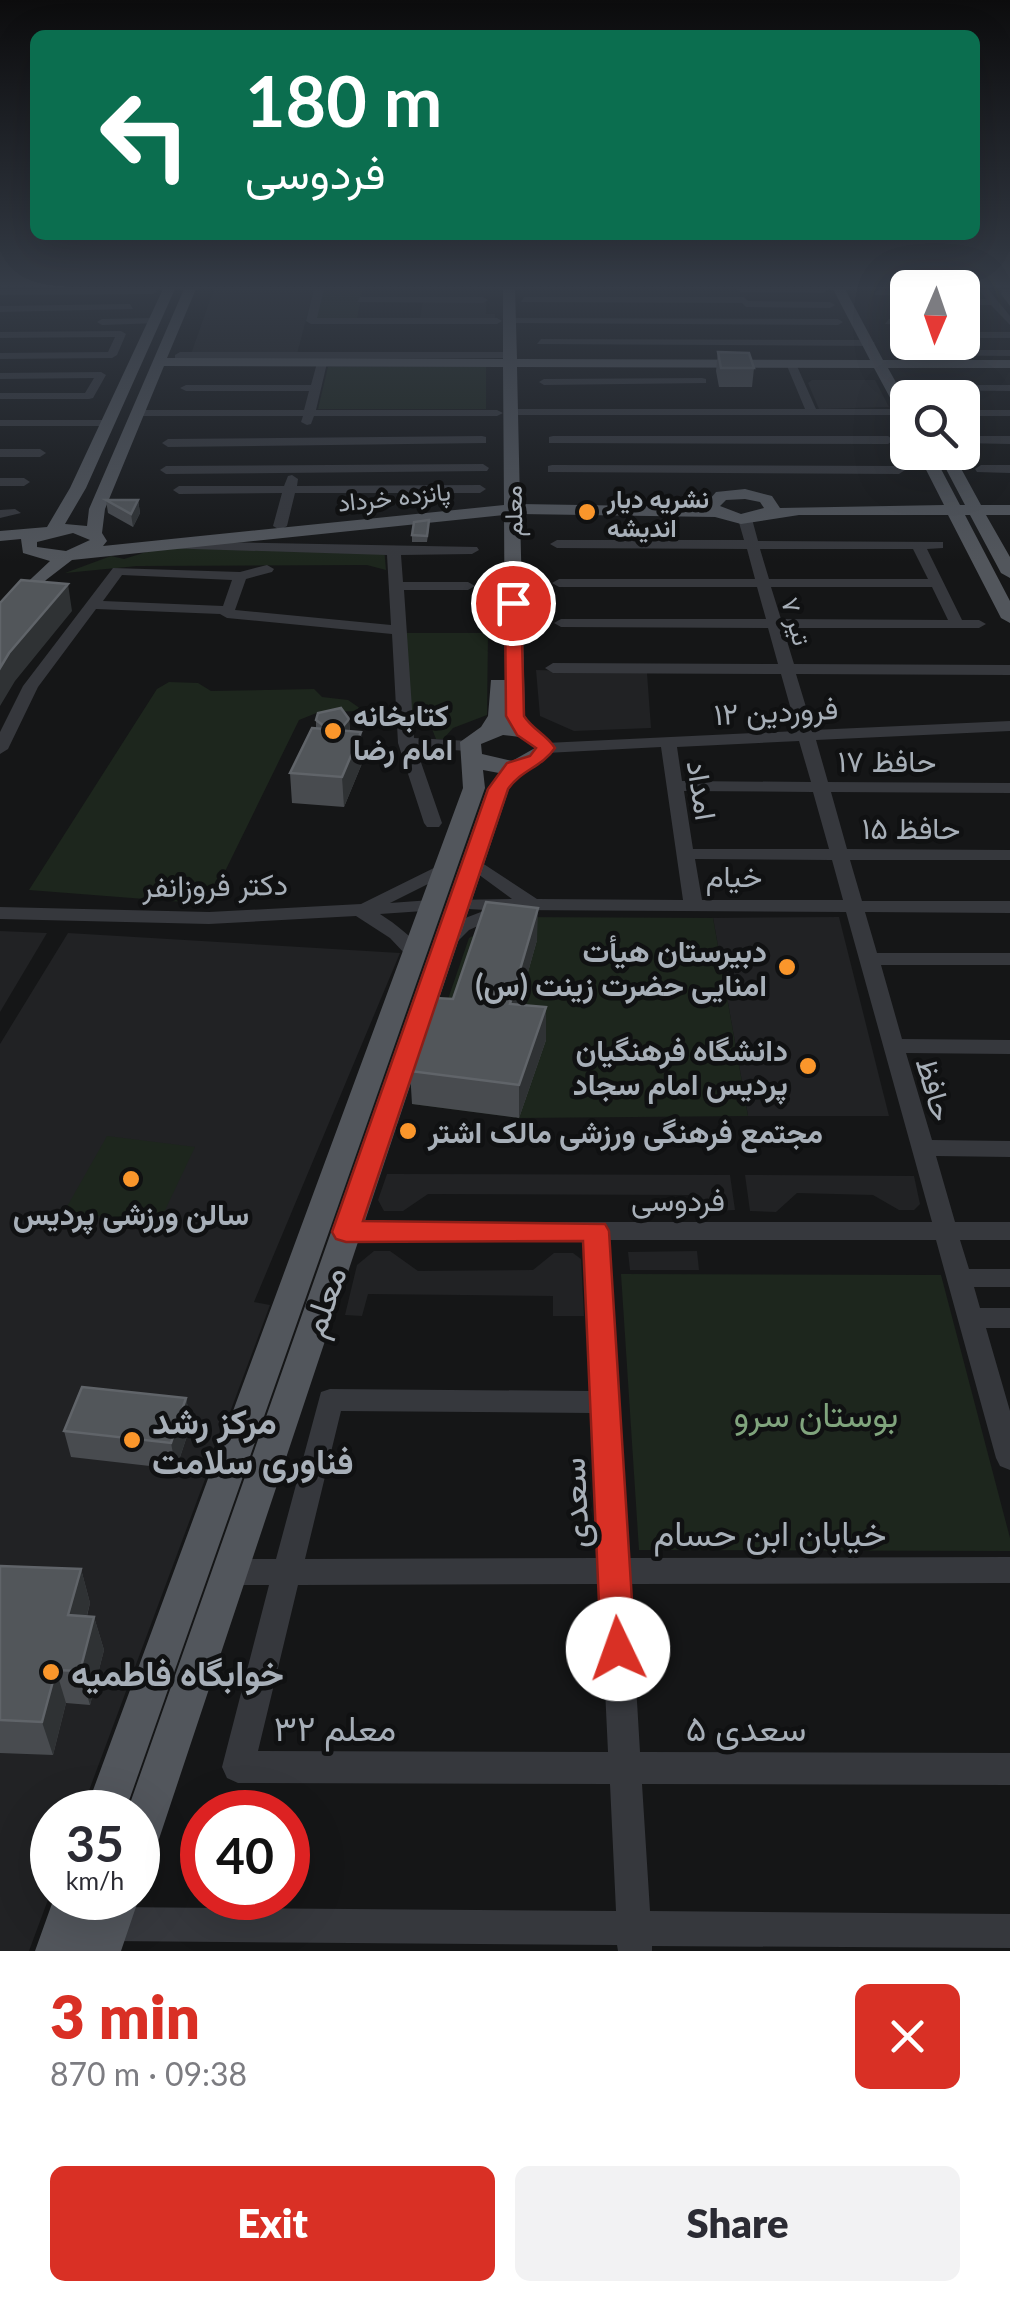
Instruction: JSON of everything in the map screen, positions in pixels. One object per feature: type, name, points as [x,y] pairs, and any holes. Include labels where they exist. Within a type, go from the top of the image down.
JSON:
[{"type":"main road","points":[[0,602],[25,576],[32,551],[29,540],[49,531],[67,510],[125,380]]},
{"type":"main road","points":[[0,619],[40,576],[72,555],[95,546],[98,510],[152,380]]},
{"type":"main road","name":"معلم","points":[[503,380],[515,716],[524,731]]},
{"type":"main road","points":[[933,470],[1010,618]]},
{"type":"main road","points":[[953,470],[1010,573]]},
{"type":"main road","points":[[768,508],[745,518],[713,507],[716,497],[736,494],[768,508],[799,510],[1010,507]]},
{"type":"main road","name":"معلم","points":[[114,1790],[414,952],[444,905],[458,865],[474,788],[476,745],[498,716],[505,507]]},
{"type":"main road","name":"پانزده خرداد","points":[[0,545],[72,555],[505,507]]},
{"type":"main road","name":"پانزده خرداد","points":[[0,536],[49,531],[156,537],[505,507],[713,507]]},
{"type":"main road","points":[[67,510],[83,515],[98,510]]},
{"type":"main road","points":[[524,731],[540,739],[546,748],[536,760],[514,767],[495,767],[476,745],[524,731]]},
{"type":"main road","name":"معلم","points":[[458,865],[514,767]]},
{"type":"main road","name":"معلم","points":[[155,1790],[445,943],[444,905]]},
{"type":"main road","points":[[56,1951],[96,1920]]},
{"type":"street","points":[[0,396],[89,396],[99,380]]},
{"type":"street","points":[[280,526],[317,380]]},
{"type":"street","points":[[798,380],[812,412]]},
{"type":"street","points":[[544,382],[702,381],[736,494]]},
{"type":"street","points":[[186,388],[315,388]]},
{"type":"street","points":[[980,388],[1010,388]]},
{"type":"street","points":[[545,400],[627,399],[890,414]]},
{"type":"street","points":[[138,413],[614,412],[710,405]]},
{"type":"street","points":[[980,413],[1010,413]]},
{"type":"street","points":[[0,423],[107,423]]},
{"type":"street","points":[[168,443],[482,440]]},
{"type":"street","points":[[553,440],[888,440]]},
{"type":"street","points":[[980,440],[1010,440]]},
{"type":"street","points":[[0,453],[40,452]]},
{"type":"street","points":[[166,470],[484,468]]},
{"type":"street","points":[[552,468],[890,470]]},
{"type":"street","points":[[981,469],[1010,469]]},
{"type":"street","points":[[0,482],[24,482]]},
{"type":"street","points":[[179,490],[480,489]]},
{"type":"street","name":"۷ تیر","points":[[745,518],[806,736]]},
{"type":"street","points":[[152,544],[215,549],[472,550]]},
{"type":"street","points":[[556,544],[938,545]]},
{"type":"street","points":[[918,545],[957,624]]},
{"type":"street","points":[[206,574],[218,556],[215,549]]},
{"type":"street","points":[[394,551],[406,743],[432,823]]},
{"type":"street","points":[[0,749],[31,686],[118,571],[240,576],[266,569]]},
{"type":"street","points":[[225,610],[240,576]]},
{"type":"street","points":[[559,583],[937,582]]},
{"type":"street","points":[[394,586],[468,586]]},
{"type":"street","points":[[93,606],[225,610],[232,615],[397,630]]},
{"type":"street","points":[[561,623],[979,624]]},
{"type":"street","points":[[552,668],[1010,670]]},
{"type":"street","name":"۱۲ فروردین","points":[[546,748],[1010,726]]},
{"type":"street","name":"حافظ","points":[[806,736],[970,1318],[1001,1395],[1010,1458]]},
{"type":"street","name":"امداد","points":[[668,742],[693,905]]},
{"type":"street","points":[[406,743],[476,745]]},
{"type":"street","name":"حافظ ۱۷","points":[[675,786],[1010,788]]},
{"type":"street","name":"حافظ ۱۵","points":[[686,854],[1010,855]]},
{"type":"street","points":[[360,910],[458,865],[532,904]]},
{"type":"street","points":[[445,943],[462,926],[492,912],[532,904]]},
{"type":"street","name":"خیام","points":[[444,905],[1010,907]]},
{"type":"street","name":"دکتر فروزانفر","points":[[0,913],[209,918],[444,905]]},
{"type":"street","points":[[360,910],[397,934],[414,952]]},
{"type":"street","points":[[869,958],[1010,959]]},
{"type":"street","points":[[893,1046],[1010,1047]]},
{"type":"street","points":[[922,1148],[1010,1149]]},
{"type":"street","name":"سعدی","points":[[596,1231],[634,1940]]},
{"type":"street","name":"فردوسی","points":[[346,1232],[1010,1232]]},
{"type":"street","points":[[959,1278],[1010,1278]]},
{"type":"street","points":[[970,1318],[1010,1318]]},
{"type":"street","points":[[285,1572],[330,1400],[605,1402]]},
{"type":"street","name":"خیابان ابن حسام","points":[[229,1572],[1010,1570]]},
{"type":"street","name":"معلم ۳۲","points":[[285,1572],[238,1767],[625,1767]]},
{"type":"street","name":"سعدی ۵","points":[[625,1767],[1010,1768]]},
{"type":"street","points":[[160,1920],[634,1940],[1010,1931]]},
{"type":"shaded area","points":[[875,380],[889,407],[819,409],[808,383]]},
{"type":"shaded area","points":[[536,670],[647,673],[651,728],[574,731],[540,716]]},
{"type":"shaded area","points":[[839,917],[889,1116],[748,1116],[713,918]]},
{"type":"shaded area","points":[[0,931],[47,933],[0,1012]]},
{"type":"shaded area","points":[[68,933],[400,953],[254,1302],[270,1305],[89,1790],[30,1790],[30,1920],[40,1920],[29,1951],[0,1951],[0,1044]]},
{"type":"shaded area","points":[[387,1174],[730,1175],[735,1210],[713,1211],[691,1195],[428,1194],[403,1211],[384,1211],[378,1200]]},
{"type":"shaded area","points":[[745,1175],[914,1176],[920,1204],[914,1210],[899,1210],[873,1195],[797,1193],[776,1212],[750,1211]]},
{"type":"shaded area","points":[[374,1251],[390,1251],[418,1271],[533,1270],[554,1253],[573,1253],[581,1259],[584,1316],[553,1316],[553,1296],[368,1294],[362,1316],[345,1315],[357,1265]]},
{"type":"shaded area","points":[[697,1251],[699,1270],[630,1270],[628,1252]]},
{"type":"green space","points":[[325,380],[486,380],[486,409],[318,409]]},
{"type":"green space","points":[[384,547],[386,570],[367,565],[137,566],[65,573],[111,556],[124,559],[159,548]]},
{"type":"green space","points":[[402,633],[488,633],[487,715],[453,728],[443,739],[436,739],[432,729],[407,717]]},
{"type":"green space","points":[[169,682],[198,683],[211,691],[314,689],[322,697],[348,700],[364,711],[319,712],[299,720],[209,904],[29,890],[157,689]]},
{"type":"green space","points":[[510,917],[713,918],[748,1116],[519,1118],[412,1104],[469,938]]},
{"type":"green space","name":"سالن ورزشی پردیس","points":[[107,1136],[195,1147],[159,1223],[64,1212]]},
{"type":"green space","name":"بوستان سرو","points":[[621,1274],[941,1275],[1010,1538],[1010,1551],[639,1550]]},
{"type":"building","points":[[106,500],[138,500],[131,514]]},
{"type":"building","points":[[429,520],[427,536],[412,535],[414,522]]},
{"type":"building","points":[[21,580],[68,584],[0,668],[0,603]]},
{"type":"building","points":[[341,708],[349,719],[340,730],[328,729],[316,720],[318,713]]},
{"type":"building","points":[[312,728],[361,732],[342,777],[290,773]]},
{"type":"building","points":[[486,902],[538,908],[510,1004],[546,1007],[519,1085],[410,1071],[436,998],[453,999]]},
{"type":"building","points":[[82,1387],[186,1398],[171,1443],[64,1431]]},
{"type":"building","name":"خوابگاه فاطمیه","points":[[0,1566],[81,1569],[68,1615],[94,1617],[80,1671],[56,1670],[42,1722],[0,1720]]},
{"type":"place","name":"نشریه دیار اندیشه","points":[[587,512]]},
{"type":"place","name":"کتابخانه امام رضا","points":[[333,731]]},
{"type":"place","name":"دبیرستان هیأت امنایی حضرت زینت (س)","points":[[787,967]]},
{"type":"place","name":"دانشگاه فرهنگیان پردیس امام سجاد","points":[[808,1066]]},
{"type":"place","name":"مجتمع فرهنگی ورزشی مالک اشتر","points":[[408,1131]]},
{"type":"place","name":"سالن ورزشی پردیس","points":[[131,1179]]},
{"type":"place","name":"مرکز رشد فناوری سلامت","points":[[132,1440]]},
{"type":"place","name":"خوابگاه فاطمیه","points":[[51,1672]]},
{"type":"route","points":[[513,603],[515,716],[524,731],[540,739],[546,748],[536,760],[514,767],[498,789],[346,1232],[596,1231],[618,1649]]}]
